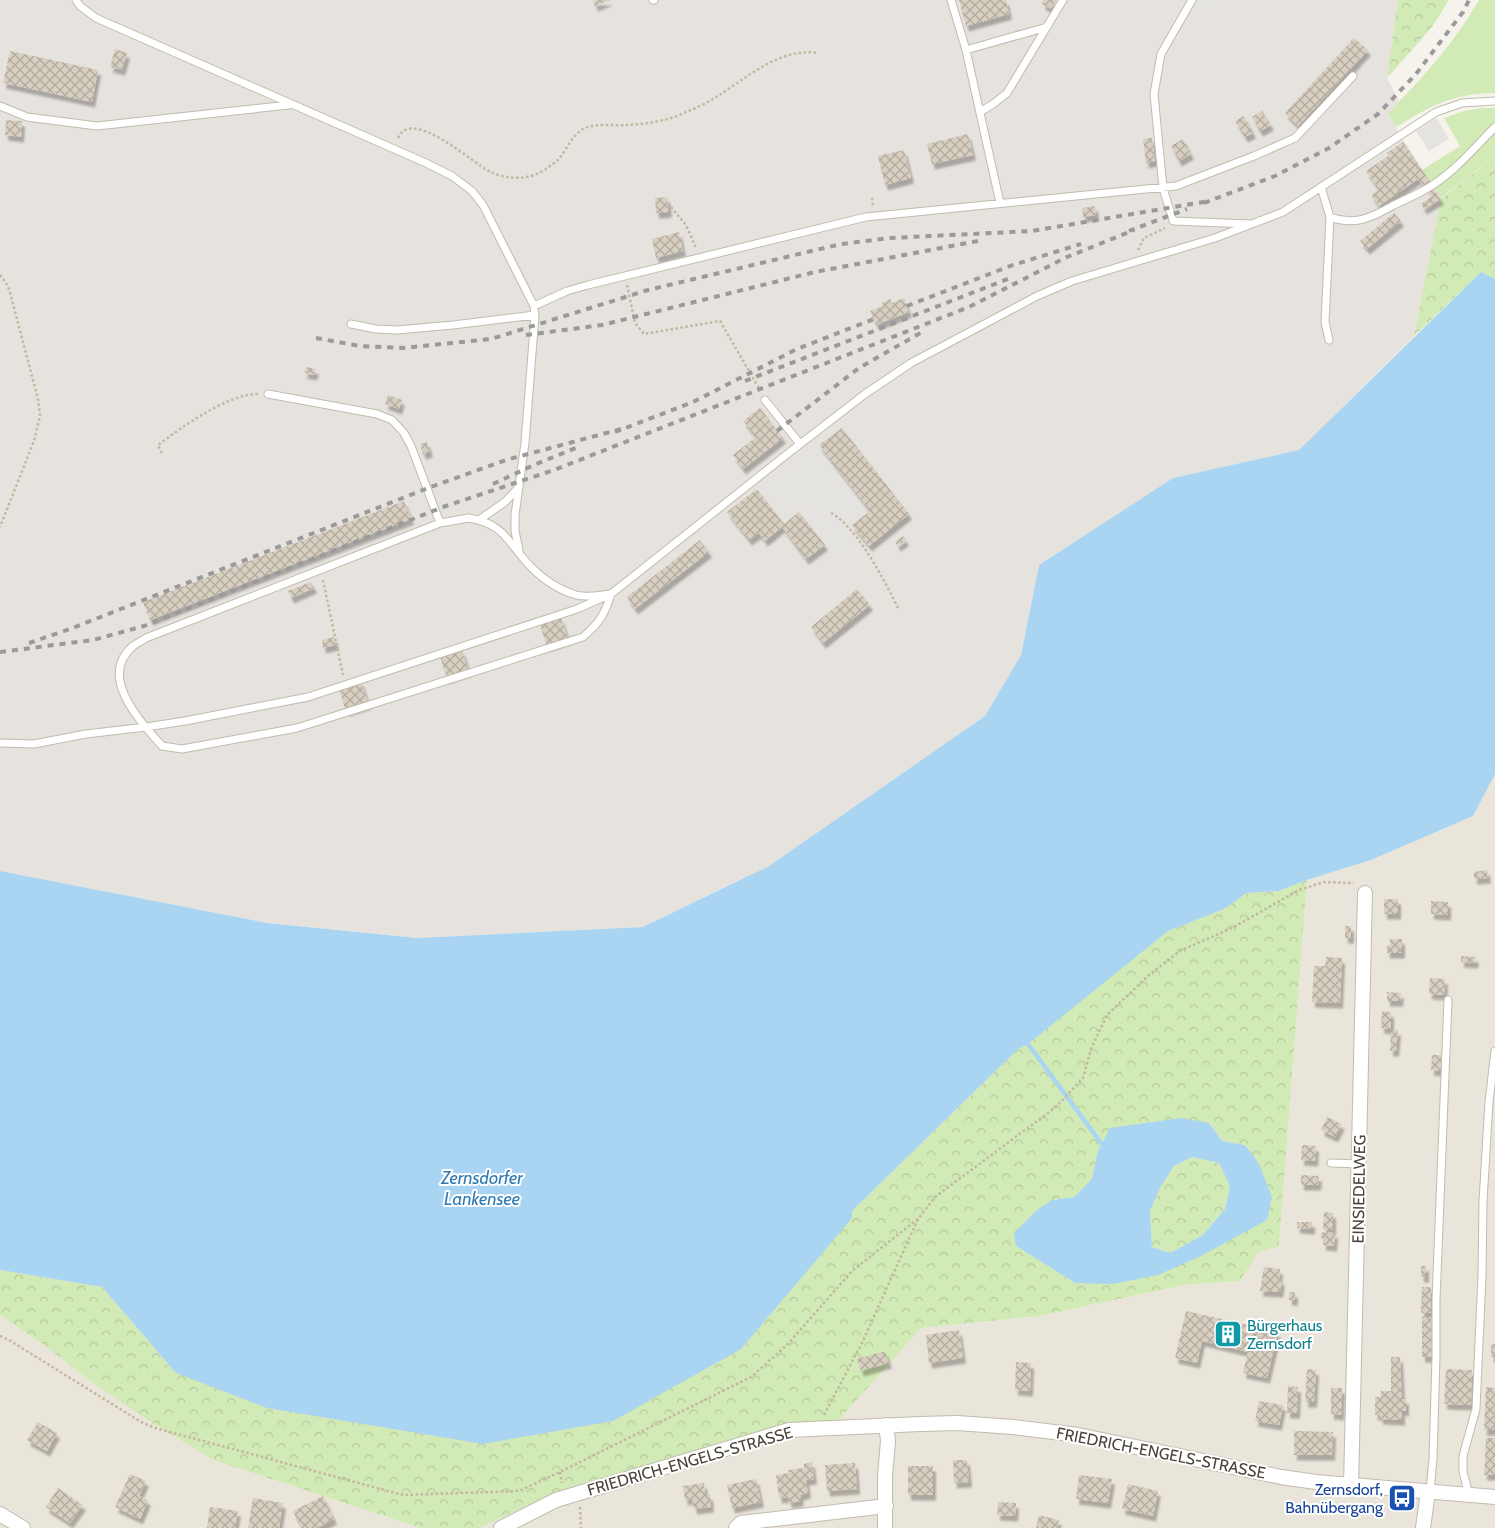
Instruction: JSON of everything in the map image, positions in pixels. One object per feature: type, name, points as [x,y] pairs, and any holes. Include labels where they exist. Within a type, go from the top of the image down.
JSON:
[{"type":"street","name":"EINSIEDELWEG","points":[[1351,1486],[1365,893]]},
{"type":"street","name":"FRIEDRICH-ENGELS-STRASSE","points":[[501,1528],[556,1500],[789,1430],[886,1425],[957,1423],[1013,1427],[1078,1435],[1281,1477],[1351,1486],[1495,1497]]},
{"type":"street","points":[[885,1528],[885,1476],[888,1441],[886,1425]]},
{"type":"street","points":[[1423,1528],[1429,1492]]},
{"type":"street","points":[[736,1528],[741,1523],[886,1506]]},
{"type":"street","points":[[0,1514],[23,1528]]},
{"type":"lane","points":[[76,0],[80,6],[96,18],[393,148],[452,176],[472,191],[483,205],[499,234],[534,306],[525,442],[515,516],[515,531],[519,552]]},
{"type":"lane","points":[[950,0],[966,50],[1000,203]]},
{"type":"lane","points":[[980,112],[1007,93],[1063,0]]},
{"type":"lane","points":[[1192,0],[1161,54],[1154,94],[1163,188],[1172,221],[1255,224]]},
{"type":"lane","points":[[966,50],[1047,27]]},
{"type":"lane","points":[[534,306],[574,289],[866,217],[1176,186],[1245,160],[1295,138],[1353,76]]},
{"type":"lane","points":[[0,743],[34,744],[86,734],[185,721],[308,697],[577,609],[611,594],[800,444],[887,378],[934,350],[1037,296],[1072,281],[1215,238],[1283,212],[1436,112],[1462,103],[1495,101]]},
{"type":"lane","points":[[0,106],[27,117],[97,126],[292,105]]},
{"type":"lane","points":[[1330,217],[1338,220],[1357,221],[1380,214],[1390,207],[1426,190],[1453,169],[1495,127]]},
{"type":"lane","points":[[1321,187],[1330,217],[1325,322],[1330,340]]},
{"type":"lane","points":[[351,324],[376,329],[397,330],[453,326],[534,315]]},
{"type":"lane","points":[[268,394],[378,414],[392,420],[404,433],[411,446],[440,523]]},
{"type":"lane","points":[[765,400],[800,444]]},
{"type":"lane","points":[[479,520],[505,502],[519,487]]},
{"type":"lane","points":[[469,518],[496,527],[506,536],[529,566],[543,578],[560,588],[577,596],[611,594],[599,624],[583,637],[297,728],[182,749],[162,746],[128,704],[121,687],[120,670],[125,656],[133,646],[146,638],[440,523],[469,518]]},
{"type":"lane","points":[[1429,1492],[1433,1458],[1436,1300],[1448,1000]]},
{"type":"lane","points":[[1467,1495],[1463,1472],[1463,1456],[1476,1409],[1486,1156],[1489,1102],[1495,1050]]},
{"type":"lane","points":[[1331,1163],[1359,1164]]},
{"type":"path","points":[[393,148],[400,133],[410,128],[420,129],[436,136],[491,172],[504,177],[519,178],[539,174],[558,160],[577,134],[585,128],[653,123],[684,114],[715,98],[774,60],[808,51],[818,52]]},
{"type":"path","points":[[671,207],[686,226],[696,245],[699,258]]},
{"type":"path","points":[[1136,262],[1139,248],[1144,238],[1164,228],[1172,221]]},
{"type":"path","points":[[0,275],[8,286],[12,300],[38,399],[40,416],[34,441],[0,528]]},
{"type":"path","points":[[625,276],[635,323],[644,334],[720,321],[765,400]]},
{"type":"path","points":[[162,452],[158,445],[224,403],[236,397],[251,394],[268,394]]},
{"type":"path","points":[[831,512],[841,518],[867,552],[898,608]]},
{"type":"path","points":[[321,569],[345,685]]},
{"type":"path","points":[[0,1336],[141,1422],[154,1428],[404,1495],[519,1491],[751,1377],[788,1345],[852,1271],[918,1218],[935,1197],[1056,1107],[1083,1078],[1091,1049],[1107,1015],[1150,974],[1180,952],[1234,927],[1299,890],[1324,882],[1362,883],[1365,893]]},
{"type":"path","points":[[817,1428],[862,1343],[918,1218]]},
{"type":"path","points":[[560,1472],[563,1485]]},
{"type":"path","points":[[575,1494],[581,1510],[580,1528]]},
{"type":"shaded area","points":[[0,0],[1398,0],[1387,78],[1399,101],[1388,113],[1441,199],[1414,336],[1299,450],[1173,478],[1039,565],[1021,655],[985,716],[769,866],[643,927],[417,938],[267,923],[0,871]]},
{"type":"shaded area","points":[[1186,0],[1218,0],[1209,14]]},
{"type":"shaded area","points":[[1436,118],[1449,139],[1429,151],[1416,131]]},
{"type":"shaded area","points":[[988,307],[995,311],[906,358],[839,405],[838,398],[879,367],[927,338]]},
{"type":"shaded area","points":[[816,444],[866,509],[848,523],[864,544],[842,561],[801,507],[785,519],[761,487]]},
{"type":"shaded area","points":[[1495,774],[1495,1528],[480,1528],[550,1495],[784,1425],[838,1421],[921,1328],[1039,1316],[1184,1285],[1240,1281],[1259,1252],[1279,1246],[1307,880],[1371,860],[1473,816]]},
{"type":"shaded area","points":[[0,1315],[40,1342],[96,1385],[152,1423],[213,1460],[421,1528],[0,1528]]},
{"type":"green space","points":[[1398,0],[1449,0],[1432,27],[1387,78]]},
{"type":"green space","points":[[1479,0],[1495,0],[1495,93],[1454,98],[1432,107],[1396,127],[1388,113],[1437,60],[1470,16]]},
{"type":"green space","points":[[1495,108],[1495,156],[1441,198],[1422,170],[1460,146],[1444,118],[1464,111]]},
{"type":"green space","points":[[1495,156],[1495,279],[1481,272],[1414,336],[1441,199]]},
{"type":"green space","points":[[1307,880],[1279,1246],[1259,1252],[1240,1281],[1184,1285],[1039,1316],[921,1328],[838,1421],[784,1425],[550,1495],[480,1528],[421,1528],[213,1460],[152,1423],[96,1385],[40,1342],[0,1315],[0,1270],[102,1287],[176,1373],[852,1211],[1018,1049],[1168,931],[1224,909],[1247,893],[1279,891]],"holes":[[[1209,1123],[1222,1141],[1246,1145],[1267,1220],[1240,1233],[1075,1283],[1016,1246],[1052,1200],[1074,1197],[1092,1179],[1101,1143]]]},
{"type":"green space","points":[[1192,1157],[1219,1163],[1230,1186],[1225,1209],[1203,1235],[1170,1253],[1152,1247],[1150,1211],[1160,1188],[1174,1166]]},
{"type":"water","name":"Zernsdorfer Lankensee","points":[[1481,272],[1495,279],[1495,774],[1473,816],[1371,860],[1279,891],[1247,893],[1224,909],[1168,931],[1028,1044],[1018,1049],[852,1211],[852,1218],[741,1349],[613,1421],[483,1444],[267,1408],[176,1373],[102,1287],[0,1270],[0,871],[267,923],[417,938],[643,927],[769,866],[985,716],[1021,655],[1039,565],[1173,478],[1299,450]]},
{"type":"water","points":[[1181,1118],[1209,1123],[1222,1141],[1245,1145],[1259,1164],[1272,1197],[1267,1220],[1199,1257],[1158,1275],[1112,1284],[1075,1283],[1016,1246],[1014,1233],[1037,1210],[1052,1200],[1074,1197],[1092,1179],[1098,1151],[1110,1128]],"holes":[[[1192,1157],[1219,1163],[1230,1186],[1225,1209],[1203,1235],[1170,1253],[1152,1247],[1150,1211],[1160,1188],[1174,1166]]]},
{"type":"building","points":[[593,0],[610,0],[595,6]]},
{"type":"building","points":[[959,0],[1006,0],[1009,14],[966,26]]},
{"type":"building","points":[[1044,0],[1057,0],[1051,9],[1042,4]]},
{"type":"building","points":[[1354,38],[1368,50],[1298,126],[1285,113]]},
{"type":"building","points":[[115,49],[127,53],[122,70],[110,67]]},
{"type":"building","points":[[10,51],[98,70],[92,102],[3,83]]},
{"type":"building","points":[[1262,111],[1271,125],[1260,131],[1252,117]]},
{"type":"building","points":[[1244,116],[1253,133],[1245,137],[1235,121]]},
{"type":"building","points":[[6,120],[22,121],[21,137],[5,135]]},
{"type":"building","points":[[968,134],[973,155],[932,164],[927,144]]},
{"type":"building","points":[[1152,138],[1155,161],[1146,163],[1143,139]]},
{"type":"building","points":[[1183,139],[1191,154],[1179,161],[1171,146]]},
{"type":"building","points":[[1403,142],[1430,182],[1424,187],[1418,179],[1379,206],[1371,195],[1379,190],[1366,171],[1388,156],[1387,153]]},
{"type":"building","points":[[904,150],[911,178],[885,185],[878,156]]},
{"type":"building","points":[[1434,189],[1441,199],[1424,209],[1421,204],[1431,197],[1428,193]]},
{"type":"building","points":[[667,197],[669,212],[656,213],[655,198]]},
{"type":"building","points":[[1095,206],[1096,215],[1083,217],[1082,208]]},
{"type":"building","points":[[1394,213],[1401,221],[1367,249],[1360,241]]},
{"type":"building","points":[[679,232],[683,251],[656,258],[652,239]]},
{"type":"building","points":[[904,298],[909,312],[876,325],[870,311],[883,306],[882,303],[890,299],[892,303]]},
{"type":"building","points":[[306,367],[316,369],[314,375],[304,373]]},
{"type":"building","points":[[388,395],[402,400],[399,409],[385,404]]},
{"type":"building","points":[[760,408],[783,438],[743,469],[733,455],[756,437],[743,421]]},
{"type":"building","points":[[842,428],[909,514],[869,546],[852,525],[870,511],[819,445]]},
{"type":"building","points":[[427,442],[430,452],[423,454],[420,444]]},
{"type":"building","points":[[757,489],[784,524],[799,512],[825,545],[806,559],[782,527],[765,541],[759,533],[749,540],[727,512]]},
{"type":"building","points":[[404,501],[411,519],[150,620],[143,602]]},
{"type":"building","points":[[903,536],[906,540],[898,546],[895,542]]},
{"type":"building","points":[[700,540],[709,552],[635,609],[627,597]]},
{"type":"building","points":[[311,582],[314,588],[291,598],[288,591]]},
{"type":"building","points":[[857,589],[870,605],[823,643],[811,627]]},
{"type":"building","points":[[561,618],[568,639],[547,646],[540,625]]},
{"type":"building","points":[[334,637],[336,645],[323,648],[322,640]]},
{"type":"building","points":[[462,650],[468,671],[447,678],[440,657]]},
{"type":"building","points":[[361,681],[368,704],[346,711],[339,689]]},
{"type":"building","points":[[1487,870],[1488,878],[1474,879],[1474,872]]},
{"type":"building","points":[[1384,899],[1398,899],[1398,914],[1384,914]]},
{"type":"building","points":[[1431,901],[1448,902],[1448,915],[1431,914]]},
{"type":"building","points":[[1345,926],[1351,926],[1351,938],[1345,938]]},
{"type":"building","points":[[1390,939],[1402,939],[1402,953],[1387,953],[1387,945],[1390,945]]},
{"type":"building","points":[[1461,956],[1476,957],[1475,963],[1461,962]]},
{"type":"building","points":[[1326,957],[1342,958],[1340,1003],[1312,1002],[1314,966],[1325,966]]},
{"type":"building","points":[[1430,978],[1445,979],[1444,995],[1429,994]]},
{"type":"building","points":[[1387,992],[1401,993],[1400,1001],[1387,1001]]},
{"type":"building","points":[[1382,1011],[1391,1012],[1391,1029],[1381,1028]]},
{"type":"building","points":[[1393,1030],[1398,1030],[1396,1051],[1390,1051],[1391,1032],[1393,1033]]},
{"type":"building","points":[[1432,1055],[1442,1055],[1441,1071],[1431,1070]]},
{"type":"building","points":[[1327,1117],[1342,1124],[1335,1137],[1321,1130]]},
{"type":"building","points":[[1302,1145],[1316,1146],[1315,1161],[1301,1160]]},
{"type":"building","points":[[1301,1175],[1319,1176],[1318,1185],[1301,1185]]},
{"type":"building","points":[[1324,1212],[1333,1213],[1333,1230],[1323,1230]]},
{"type":"building","points":[[1297,1222],[1312,1222],[1312,1229],[1297,1228]]},
{"type":"building","points":[[1323,1232],[1335,1233],[1334,1246],[1323,1245],[1321,1234]]},
{"type":"building","points":[[1421,1266],[1426,1266],[1426,1277],[1421,1277]]},
{"type":"building","points":[[1264,1267],[1280,1269],[1279,1280],[1282,1280],[1280,1292],[1260,1291]]},
{"type":"building","points":[[1422,1287],[1431,1287],[1431,1313],[1421,1313]]},
{"type":"building","points":[[1289,1292],[1295,1292],[1295,1300],[1289,1300]]},
{"type":"building","points":[[1186,1311],[1278,1332],[1267,1378],[1243,1373],[1248,1352],[1202,1341],[1197,1363],[1175,1358]]},
{"type":"building","points":[[1422,1317],[1431,1317],[1432,1357],[1422,1357]]},
{"type":"building","points":[[959,1330],[963,1358],[929,1363],[926,1335]]},
{"type":"building","points":[[1491,1344],[1495,1344],[1495,1357],[1491,1357]]},
{"type":"building","points":[[885,1351],[889,1363],[861,1371],[857,1359]]},
{"type":"building","points":[[1391,1357],[1400,1357],[1402,1399],[1406,1399],[1406,1411],[1402,1410],[1402,1420],[1380,1419],[1380,1415],[1375,1415],[1375,1397],[1380,1397],[1381,1391],[1391,1391]]},
{"type":"building","points":[[1016,1362],[1031,1363],[1030,1391],[1015,1390]]},
{"type":"building","points":[[1307,1369],[1316,1370],[1314,1402],[1305,1402]]},
{"type":"building","points":[[1446,1369],[1472,1370],[1471,1405],[1444,1404]]},
{"type":"building","points":[[1288,1386],[1298,1387],[1297,1413],[1287,1413]]},
{"type":"building","points":[[1486,1387],[1495,1388],[1494,1430],[1484,1430]]},
{"type":"building","points":[[1331,1388],[1342,1388],[1341,1415],[1331,1414]]},
{"type":"building","points":[[1259,1401],[1283,1405],[1279,1425],[1255,1421]]},
{"type":"building","points":[[38,1422],[57,1433],[47,1451],[27,1440]]},
{"type":"building","points":[[1294,1431],[1333,1432],[1332,1455],[1294,1455]]},
{"type":"building","points":[[1486,1438],[1495,1438],[1495,1475],[1484,1475]]},
{"type":"building","points":[[953,1460],[967,1460],[969,1482],[954,1483]]},
{"type":"building","points":[[812,1462],[814,1479],[806,1480],[808,1493],[800,1495],[801,1501],[789,1503],[788,1497],[779,1498],[776,1475],[789,1473],[788,1470],[804,1468],[804,1464]]},
{"type":"building","points":[[855,1463],[857,1489],[827,1491],[825,1465]]},
{"type":"building","points":[[908,1466],[933,1466],[933,1495],[908,1495]]},
{"type":"building","points":[[130,1474],[146,1481],[139,1496],[148,1500],[140,1519],[115,1507]]},
{"type":"building","points":[[1079,1475],[1112,1479],[1108,1503],[1076,1499]]},
{"type":"building","points":[[756,1479],[761,1502],[732,1508],[727,1485]]},
{"type":"building","points":[[704,1483],[705,1495],[710,1495],[711,1507],[694,1509],[692,1499],[685,1500],[683,1486]]},
{"type":"building","points":[[1128,1484],[1158,1491],[1153,1516],[1122,1509]]},
{"type":"building","points":[[58,1488],[83,1505],[70,1523],[46,1507]]},
{"type":"building","points":[[323,1496],[334,1519],[317,1528],[301,1528],[293,1511]]},
{"type":"building","points":[[253,1498],[283,1503],[279,1528],[248,1528]]},
{"type":"building","points":[[998,1502],[1016,1503],[1015,1516],[997,1515]]},
{"type":"building","points":[[210,1507],[238,1511],[235,1528],[207,1528]]},
{"type":"building","points":[[1039,1515],[1059,1520],[1057,1528],[1036,1528]]},
{"type":"waterway","points":[[1028,1044],[1101,1143]]},
{"type":"railway","points":[[1204,203],[1275,176],[1329,148],[1378,114],[1416,74],[1463,12],[1469,0]]},
{"type":"railway","points":[[316,338],[360,346],[403,348],[491,339],[648,290],[841,244],[890,238],[1032,231],[1209,201]]},
{"type":"railway","points":[[1129,231],[1187,209]]},
{"type":"railway","points":[[0,652],[93,640],[144,626],[443,507],[554,470],[969,307],[1067,257],[1134,230]]},
{"type":"railway","points":[[526,335],[602,325],[815,272],[983,240]]},
{"type":"railway","points":[[907,306],[1010,266],[1081,244]]},
{"type":"railway","points":[[745,381],[1013,277]]},
{"type":"railway","points":[[615,432],[693,402],[797,349],[874,319]]},
{"type":"railway","points":[[777,431],[859,368],[922,332]]},
{"type":"railway","points":[[29,643],[70,629],[428,488],[506,460],[621,429]]},
{"type":"railway","points":[[493,484],[578,447]]},
{"type":"place","name":"Bürgerhaus Zernsdorf","points":[[1228,1334]]},
{"type":"place","name":"Zernsdorf, Bahnübergang","points":[[1402,1498]]}]
